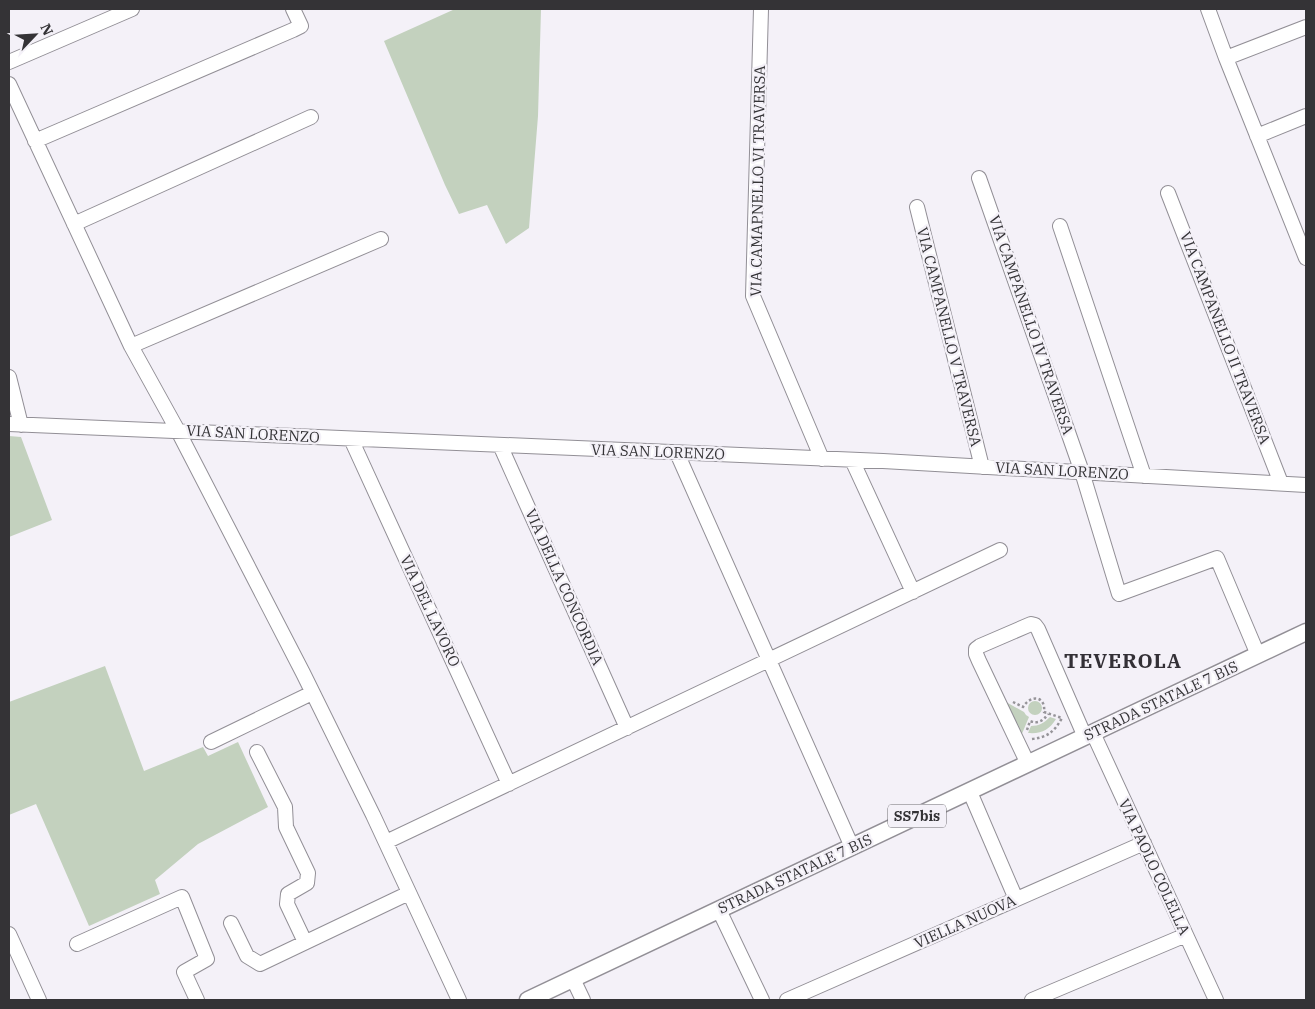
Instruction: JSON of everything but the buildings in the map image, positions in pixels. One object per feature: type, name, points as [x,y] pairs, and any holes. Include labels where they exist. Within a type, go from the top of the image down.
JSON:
[{"type":"main road","name":"STRADA STATALE 7 BIS","points":[[528,1000],[1306,632]]},
{"type":"street","points":[[9,62],[132,9]]},
{"type":"street","points":[[35,141],[301,26],[293,9]]},
{"type":"street","name":"VIA CAMAPNELLO VI TRAVERSA","points":[[761,9],[753,296],[822,459]]},
{"type":"street","points":[[1208,9],[1306,258]]},
{"type":"street","points":[[1226,58],[1306,27]]},
{"type":"street","points":[[9,84],[131,346],[178,431],[312,693],[386,842],[459,1000]]},
{"type":"street","points":[[1257,136],[1306,116]]},
{"type":"street","points":[[74,224],[311,117]]},
{"type":"street","name":"VIA CAMPANELLO IV TRAVERSA","points":[[979,178],[1082,472],[1119,594],[1217,558],[1258,655]]},
{"type":"street","name":"VIA CAMPANELLO II TRAVERSA","points":[[1168,194],[1281,483]]},
{"type":"street","name":"VIA CAMPANELLO V TRAVERSA","points":[[917,207],[982,467]]},
{"type":"street","points":[[1060,226],[1144,476]]},
{"type":"street","points":[[131,346],[381,239]]},
{"type":"street","points":[[9,377],[15,424]]},
{"type":"street","name":"VIA SAN LORENZO","points":[[15,424],[852,460],[1306,485]]},
{"type":"street","name":"VIA DEL LAVORO","points":[[351,439],[509,784]]},
{"type":"street","name":"VIA DELLA CONCORDIA","points":[[500,446],[627,728]]},
{"type":"street","points":[[678,453],[852,847]]},
{"type":"street","points":[[852,460],[913,592]]},
{"type":"street","points":[[386,842],[1000,550]]},
{"type":"street","name":"VIA PAOLO COLELLA","points":[[1028,764],[979,661],[976,649],[1031,624],[1038,629],[1144,843],[1216,1000]]},
{"type":"street","points":[[212,742],[312,693]]},
{"type":"street","points":[[257,752],[285,807],[286,827],[308,873],[307,884],[288,894],[287,904],[305,942]]},
{"type":"street","points":[[970,792],[1016,899]]},
{"type":"street","name":"VIELLA NUOVA","points":[[787,1000],[1144,843]]},
{"type":"street","points":[[231,923],[247,956],[260,964],[409,893]]},
{"type":"street","points":[[77,944],[182,897],[208,959],[184,972],[197,1000]]},
{"type":"street","points":[[719,910],[762,1000]]},
{"type":"street","points":[[9,934],[38,1000]]},
{"type":"street","points":[[1032,1000],[1186,935]]},
{"type":"street","points":[[573,979],[583,1000]]},
{"type":"path","points":[[1007,699],[1023,706],[1032,698],[1037,698],[1042,701],[1045,707],[1044,712],[1062,718],[1054,731],[1032,740],[1025,738],[1030,721],[1040,722],[1048,714]]},
{"type":"green space","points":[[455,9],[541,9],[538,116],[529,228],[506,244],[487,205],[459,214],[384,41]]},
{"type":"green space","points":[[9,436],[21,437],[52,520],[9,537]]},
{"type":"green space","points":[[105,666],[144,771],[203,747],[208,756],[238,742],[268,807],[198,844],[155,880],[160,894],[89,926],[36,804],[9,815],[9,702]]},
{"type":"green space","points":[[1032,701],[1038,701],[1042,708],[1038,715],[1032,715],[1028,711],[1028,705]]},
{"type":"green space","points":[[1006,702],[1029,717],[1021,736]]},
{"type":"green space","points":[[1050,717],[1056,719],[1048,729],[1037,733],[1028,733],[1031,726],[1041,724]]},
{"type":"district","name":"TEVEROLA","points":[[1123,661]]}]
